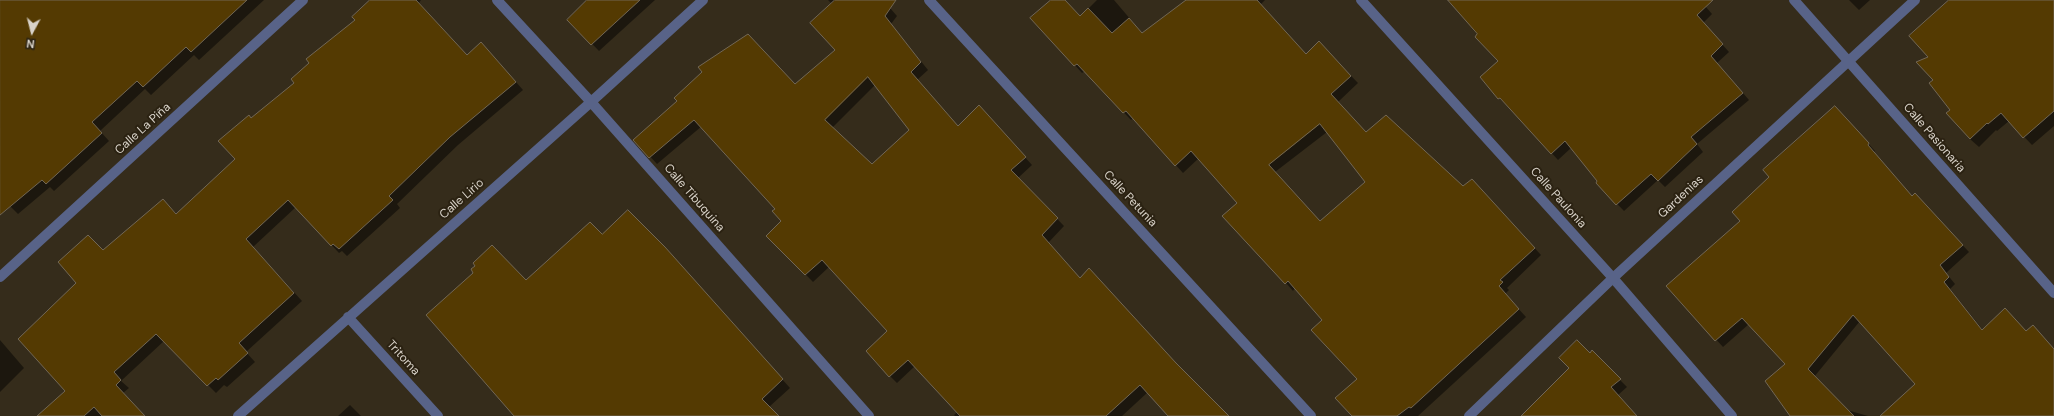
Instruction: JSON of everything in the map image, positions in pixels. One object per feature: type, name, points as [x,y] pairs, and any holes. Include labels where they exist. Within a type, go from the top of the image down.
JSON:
[{"type":"street","name":"Calle La Piña","points":[[0,277],[303,0]]},
{"type":"street","name":"Calle Tibuquina","points":[[497,0],[591,102],[869,416]]},
{"type":"street","name":"Calle Lirio","points":[[238,416],[591,102],[703,0]]},
{"type":"street","name":"Calle Petunia","points":[[929,0],[1311,416]]},
{"type":"street","name":"Calle Paulonia","points":[[1361,0],[1613,278],[1732,416]]},
{"type":"street","name":"Calle Pasionaria","points":[[1794,0],[2054,293]]},
{"type":"street","name":"Gardenias","points":[[1469,416],[1613,278],[1848,60],[1915,0]]},
{"type":"street","name":"Tritoma","points":[[348,317],[438,416]]},
{"type":"building","points":[[0,0],[247,0],[191,52],[186,47],[143,87],[137,81],[92,122],[102,133],[46,184],[42,180],[0,215]]},
{"type":"building","points":[[370,0],[416,0],[467,55],[481,42],[516,82],[450,137],[389,196],[393,200],[339,249],[333,244],[331,246],[288,200],[246,239],[294,293],[239,343],[248,353],[218,380],[216,378],[207,386],[156,334],[114,372],[121,380],[116,385],[145,416],[102,416],[94,407],[84,416],[37,416],[65,391],[18,339],[76,283],[58,262],[88,235],[103,250],[163,199],[176,214],[235,159],[218,141],[249,115],[251,118],[294,83],[291,79],[309,63],[306,59],[355,20],[352,17]]},
{"type":"building","points":[[587,0],[640,0],[591,45],[567,20]]},
{"type":"building","points":[[835,0],[896,0],[885,16],[921,62],[911,72],[958,126],[979,105],[1026,157],[1011,170],[1058,218],[1042,235],[1080,278],[1089,268],[1176,363],[1229,416],[1168,416],[1140,385],[1106,416],[960,416],[908,360],[889,377],[866,351],[887,331],[822,260],[805,275],[766,236],[781,221],[772,211],[775,209],[694,120],[649,158],[633,140],[677,101],[674,98],[702,72],[698,67],[748,34],[795,84],[835,50],[810,23]],"holes":[[[868,77],[909,130],[872,164],[825,120]]]},
{"type":"building","points":[[1051,0],[1065,0],[1080,16],[1088,8],[1112,33],[1129,18],[1142,33],[1186,0],[1257,0],[1306,54],[1319,41],[1351,76],[1331,94],[1366,132],[1386,115],[1463,186],[1472,179],[1535,248],[1500,280],[1503,282],[1499,286],[1519,309],[1411,408],[1409,407],[1397,416],[1352,416],[1335,398],[1357,379],[1311,330],[1322,320],[1288,281],[1285,284],[1222,216],[1237,203],[1191,151],[1175,166],[1126,111],[1123,113],[1077,64],[1074,66],[1030,18]],"holes":[[[1320,124],[1365,182],[1320,221],[1269,165]]]},
{"type":"building","points":[[1448,0],[1713,0],[1697,15],[1723,44],[1711,56],[1743,93],[1691,137],[1697,144],[1658,181],[1651,174],[1616,205],[1596,183],[1597,181],[1565,141],[1551,154],[1500,98],[1498,99],[1480,77],[1498,61],[1475,37],[1477,34]]},
{"type":"building","points":[[1949,0],[2054,0],[2054,111],[2023,138],[2001,113],[1988,124],[1987,123],[1970,139],[1946,113],[1950,110],[1929,83],[1933,80],[1916,62],[1928,57],[1909,36]]},
{"type":"building","points":[[1835,106],[1869,143],[1868,145],[1912,196],[1915,193],[1963,245],[1940,265],[1949,277],[1944,282],[1982,330],[2005,308],[2026,331],[2033,325],[2054,349],[2054,416],[1880,416],[1915,384],[1853,315],[1808,369],[1854,416],[1790,416],[1765,381],[1785,364],[1742,318],[1715,341],[1666,286],[1740,221],[1732,212],[1769,177],[1763,170]]},
{"type":"building","points":[[628,210],[665,247],[783,379],[762,399],[779,416],[514,416],[426,315],[473,273],[471,269],[475,266],[473,263],[492,245],[526,280],[590,222],[602,234]]},
{"type":"building","points":[[1577,340],[1590,353],[1592,350],[1621,379],[1611,387],[1637,416],[1521,416],[1569,368],[1559,358]]}]
